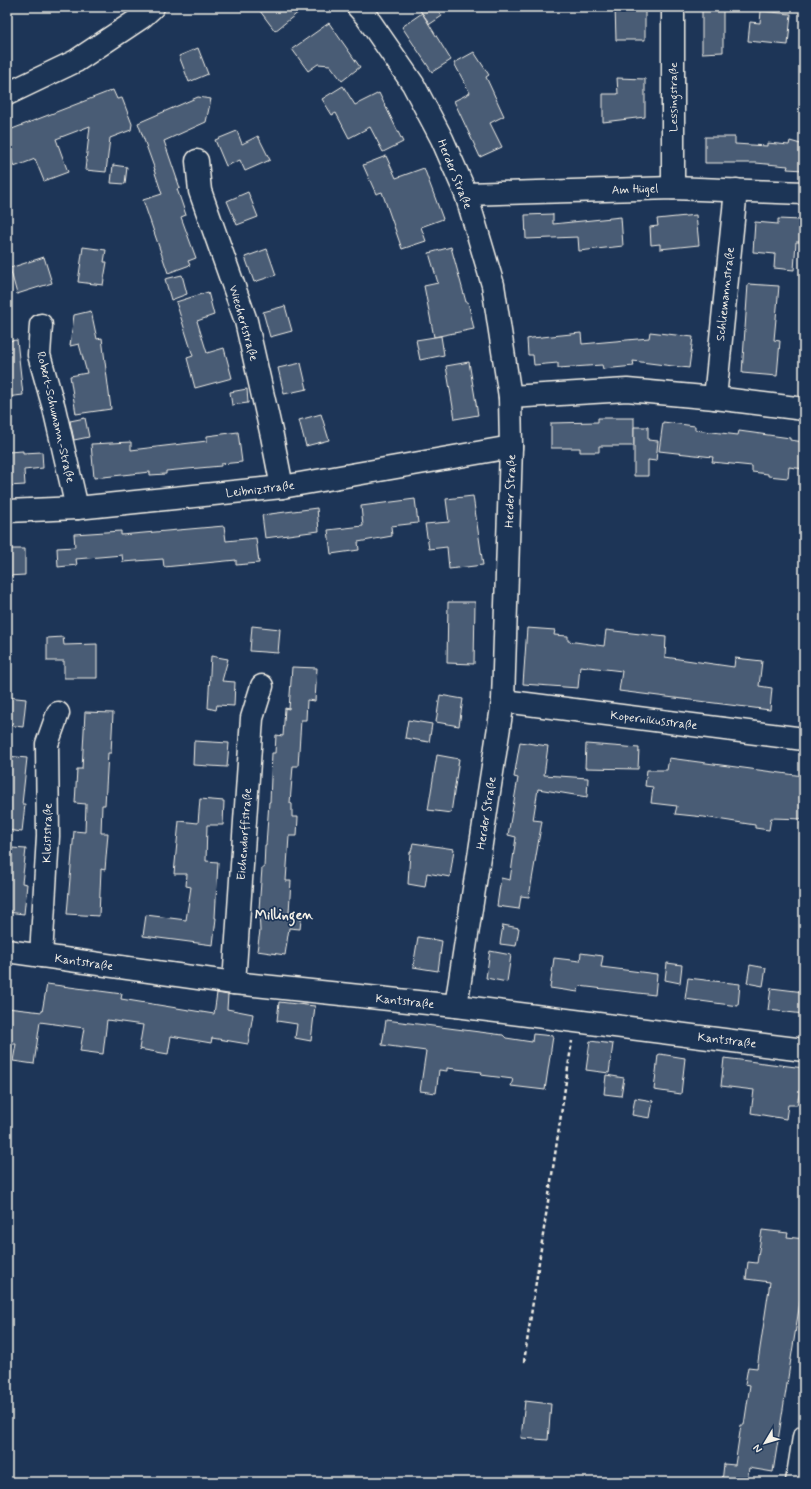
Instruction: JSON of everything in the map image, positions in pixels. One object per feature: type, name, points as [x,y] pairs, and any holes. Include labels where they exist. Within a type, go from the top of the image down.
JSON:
[{"type":"street","points":[[7,94],[76,61],[142,17],[153,7]]},
{"type":"street","name":"Herder Straße","points":[[358,7],[366,16],[413,84],[442,139],[466,194],[493,285],[510,397],[511,447],[503,702],[456,1006]]},
{"type":"street","name":"Lessingstraße","points":[[673,7],[673,188]]},
{"type":"street","name":"Wiechertstraße","points":[[197,161],[200,191],[246,321],[282,488]]},
{"type":"street","name":"Am Hügel","points":[[466,194],[673,188],[804,193]]},
{"type":"street","name":"Schliemannstraße","points":[[715,398],[736,190]]},
{"type":"street","name":"Robert-Schumann-Straße","points":[[41,325],[39,355],[54,408],[77,508]]},
{"type":"street","points":[[510,397],[626,390],[804,408]]},
{"type":"street","name":"Leibnizstraße","points":[[7,511],[77,508],[282,488],[511,447]]},
{"type":"street","name":"Eichendorffstraße","points":[[234,983],[252,718],[262,686]]},
{"type":"street","name":"Kopernikusstraße","points":[[503,702],[804,739]]},
{"type":"street","name":"Kleiststraße","points":[[41,956],[48,836],[47,744],[58,713]]},
{"type":"street","name":"Kantstraße","points":[[7,951],[234,983],[456,1006],[804,1050]]},
{"type":"street","points":[[797,1482],[804,1437]]},
{"type":"path","points":[[524,1362],[575,1020]]},
{"type":"building","points":[[257,7],[305,7],[275,31]]},
{"type":"building","points":[[417,7],[436,7],[442,16],[430,24]]},
{"type":"building","points":[[615,7],[645,7],[645,40],[616,40]]},
{"type":"building","points":[[702,10],[723,10],[723,52],[702,53]]},
{"type":"building","points":[[761,11],[791,14],[788,45],[748,41],[750,22],[760,23]]},
{"type":"building","points":[[422,13],[451,60],[432,72],[402,27]]},
{"type":"building","points":[[329,23],[360,67],[342,81],[330,65],[318,64],[308,71],[292,49]]},
{"type":"building","points":[[198,48],[208,74],[189,82],[179,56]]},
{"type":"building","points":[[474,52],[489,75],[486,77],[504,116],[490,123],[502,147],[480,157],[454,101],[470,93],[454,63]]},
{"type":"building","points":[[617,78],[645,79],[645,117],[603,122],[603,94],[618,94]]},
{"type":"building","points":[[343,86],[355,105],[379,93],[403,142],[383,152],[370,127],[349,138],[336,113],[332,115],[322,99]]},
{"type":"building","points":[[113,90],[117,99],[122,98],[132,124],[131,130],[110,138],[106,172],[85,170],[90,126],[56,139],[68,172],[44,181],[35,159],[14,167],[7,148],[7,131]]},
{"type":"building","points":[[198,97],[211,99],[206,122],[164,141],[180,188],[177,189],[186,215],[181,217],[196,258],[188,261],[190,265],[168,273],[143,200],[162,194],[138,123]]},
{"type":"building","points":[[237,131],[242,144],[258,136],[270,160],[245,171],[240,160],[226,166],[215,140]]},
{"type":"building","points":[[705,137],[735,137],[735,144],[767,146],[767,143],[789,145],[790,141],[804,145],[804,170],[787,169],[788,166],[756,163],[705,163]]},
{"type":"building","points":[[386,156],[396,178],[424,168],[443,219],[421,227],[426,241],[402,249],[382,192],[376,194],[363,165]]},
{"type":"building","points":[[113,165],[127,167],[125,184],[111,183]]},
{"type":"building","points":[[248,192],[258,217],[237,225],[227,201]]},
{"type":"building","points":[[553,214],[553,224],[621,217],[623,246],[579,251],[578,237],[526,239],[525,215]]},
{"type":"building","points":[[696,215],[699,245],[660,249],[660,244],[651,245],[650,227],[658,226],[657,219]]},
{"type":"building","points":[[778,219],[801,220],[800,242],[796,242],[794,270],[774,268],[775,254],[753,252],[755,222],[778,224]]},
{"type":"building","points":[[83,247],[106,250],[104,262],[107,262],[103,285],[78,282]]},
{"type":"building","points":[[451,247],[466,302],[468,302],[474,329],[434,337],[424,286],[438,283],[429,253]]},
{"type":"building","points":[[267,249],[276,275],[254,282],[245,257]]},
{"type":"building","points":[[44,257],[52,283],[17,294],[10,268]]},
{"type":"building","points":[[182,275],[187,294],[171,300],[165,279]]},
{"type":"building","points":[[748,284],[779,286],[774,340],[780,341],[777,376],[742,373]]},
{"type":"building","points":[[208,292],[214,315],[197,321],[207,353],[224,348],[232,378],[195,388],[187,358],[193,356],[176,302]]},
{"type":"building","points":[[285,306],[292,331],[270,337],[263,312]]},
{"type":"building","points":[[91,311],[97,339],[102,338],[111,409],[76,414],[70,376],[87,373],[79,344],[70,346],[74,315]]},
{"type":"building","points":[[650,332],[693,337],[689,368],[633,361],[634,366],[603,369],[602,365],[558,368],[558,363],[534,365],[533,355],[528,355],[527,339],[532,338],[581,333],[582,344],[649,338]]},
{"type":"building","points":[[441,336],[444,355],[420,360],[416,340]]},
{"type":"building","points":[[17,340],[23,395],[7,397],[7,341]]},
{"type":"building","points":[[469,362],[478,415],[455,419],[446,366]]},
{"type":"building","points":[[301,363],[307,389],[284,394],[278,368]]},
{"type":"building","points":[[247,389],[248,403],[232,405],[230,392]]},
{"type":"building","points":[[321,414],[329,440],[306,446],[299,420]]},
{"type":"building","points":[[85,418],[89,437],[74,440],[70,421]]},
{"type":"building","points":[[598,418],[634,418],[634,446],[599,446],[599,452],[580,452],[580,448],[551,448],[551,423],[598,422]]},
{"type":"building","points":[[663,422],[695,426],[695,430],[738,435],[739,431],[790,438],[790,440],[804,442],[804,469],[789,467],[788,478],[768,476],[768,474],[752,472],[752,466],[712,462],[713,457],[659,451]]},
{"type":"building","points":[[634,427],[648,427],[648,440],[658,441],[656,461],[648,460],[648,476],[634,476]]},
{"type":"building","points":[[238,432],[242,462],[221,464],[221,466],[166,471],[166,474],[150,475],[150,472],[94,478],[91,444],[131,442],[131,450],[207,441],[207,436]]},
{"type":"building","points":[[23,451],[23,453],[42,452],[43,468],[24,470],[25,485],[7,486],[7,452]]},
{"type":"building","points":[[473,496],[483,565],[449,569],[447,547],[429,549],[425,524],[449,522],[446,499]]},
{"type":"building","points":[[415,499],[418,523],[391,526],[392,536],[358,542],[359,550],[331,554],[328,530],[363,526],[361,506]]},
{"type":"building","points":[[317,508],[319,531],[265,538],[262,515]]},
{"type":"building","points":[[224,526],[226,541],[256,538],[259,563],[236,565],[236,560],[164,567],[163,559],[123,562],[122,555],[76,559],[77,565],[58,567],[57,548],[75,547],[74,534],[121,531],[121,535]]},
{"type":"building","points":[[7,549],[25,549],[25,575],[7,576]]},
{"type":"building","points":[[448,602],[475,602],[474,664],[447,663]]},
{"type":"building","points":[[252,626],[280,629],[278,653],[250,651]]},
{"type":"building","points":[[527,628],[555,630],[554,635],[568,636],[568,641],[604,646],[606,630],[666,637],[665,657],[734,667],[735,658],[762,661],[759,686],[772,688],[770,710],[619,691],[622,671],[580,666],[578,688],[523,684]]},
{"type":"building","points":[[63,637],[64,645],[97,644],[97,678],[64,678],[64,661],[47,661],[47,638]]},
{"type":"building","points":[[211,656],[228,659],[222,681],[235,682],[234,706],[217,705],[216,710],[208,708]]},
{"type":"building","points":[[292,667],[317,668],[315,701],[307,700],[306,720],[301,720],[298,766],[293,766],[290,803],[292,804],[292,817],[298,817],[297,836],[289,836],[286,881],[291,881],[289,912],[302,912],[300,929],[289,928],[285,955],[257,951],[260,931],[259,909],[262,868],[264,868],[270,802],[272,753],[275,753],[276,735],[283,736],[285,708],[289,709]]},
{"type":"building","points":[[440,695],[463,699],[459,726],[436,722]]},
{"type":"building","points":[[7,697],[26,699],[23,727],[7,725]]},
{"type":"building","points":[[85,712],[113,713],[111,753],[108,753],[105,805],[102,805],[101,833],[108,833],[105,870],[101,869],[99,916],[67,914],[74,831],[85,832],[86,804],[75,803],[77,769],[82,769]]},
{"type":"building","points":[[408,720],[432,724],[429,742],[405,738]]},
{"type":"building","points":[[194,741],[229,743],[227,767],[193,765]]},
{"type":"building","points":[[520,742],[548,746],[544,775],[588,778],[587,797],[538,789],[533,820],[542,821],[529,897],[521,896],[519,909],[497,906],[501,878],[510,880],[516,837],[508,835],[518,778],[514,777]]},
{"type":"building","points":[[586,744],[639,748],[638,769],[585,768]]},
{"type":"building","points":[[437,755],[459,759],[451,813],[428,810]]},
{"type":"building","points":[[7,756],[27,758],[22,804],[25,804],[22,832],[7,830]]},
{"type":"building","points":[[669,758],[803,776],[800,799],[804,799],[804,819],[771,818],[769,830],[755,828],[755,825],[675,814],[677,806],[651,803],[653,787],[645,786],[647,770],[667,770]]},
{"type":"building","points":[[200,799],[224,801],[223,825],[207,825],[206,861],[218,862],[216,918],[213,945],[143,936],[146,915],[186,920],[191,887],[186,886],[187,874],[174,874],[179,821],[198,823]]},
{"type":"building","points":[[413,843],[454,849],[450,877],[427,873],[425,887],[408,884],[410,852]]},
{"type":"building","points":[[12,848],[26,849],[22,883],[27,884],[24,914],[7,912],[7,888]]},
{"type":"building","points":[[503,925],[519,928],[516,946],[500,944]]},
{"type":"building","points":[[418,937],[442,941],[438,971],[413,967]]},
{"type":"building","points":[[490,951],[511,955],[507,982],[486,978]]},
{"type":"building","points":[[581,953],[603,956],[601,967],[657,974],[655,995],[579,986],[578,992],[550,988],[554,958],[580,961]]},
{"type":"building","points":[[667,963],[682,965],[680,983],[665,980]]},
{"type":"building","points":[[750,965],[766,968],[763,986],[747,983]]},
{"type":"building","points":[[688,978],[740,984],[738,1006],[685,999]]},
{"type":"building","points":[[47,984],[122,994],[121,999],[214,1014],[217,993],[228,995],[227,1009],[253,1014],[248,1044],[212,1038],[211,1043],[171,1036],[168,1054],[139,1049],[143,1025],[107,1020],[103,1054],[80,1051],[84,1028],[40,1022],[34,1064],[13,1061],[16,1044],[7,1044],[7,1008],[42,1012]]},
{"type":"building","points":[[771,988],[804,992],[804,1014],[768,1010]]},
{"type":"building","points":[[279,1002],[315,1006],[311,1041],[295,1038],[297,1024],[277,1021]]},
{"type":"building","points":[[386,1020],[503,1035],[506,1038],[532,1042],[533,1034],[553,1036],[545,1090],[511,1086],[513,1079],[481,1075],[482,1072],[447,1068],[447,1071],[439,1070],[436,1093],[420,1091],[426,1051],[382,1045]]},
{"type":"building","points":[[590,1041],[613,1044],[609,1073],[586,1070]]},
{"type":"building","points":[[660,1054],[685,1058],[681,1094],[654,1090],[658,1055]]},
{"type":"building","points":[[724,1058],[804,1068],[804,1090],[800,1089],[797,1105],[788,1105],[786,1119],[751,1113],[754,1090],[721,1086]]},
{"type":"building","points":[[606,1075],[624,1078],[621,1096],[604,1094]]},
{"type":"building","points":[[635,1098],[653,1101],[650,1118],[632,1115]]},
{"type":"building","points":[[762,1230],[788,1233],[787,1237],[804,1239],[804,1297],[801,1296],[773,1472],[749,1468],[747,1482],[722,1482],[724,1464],[735,1465],[741,1425],[744,1425],[750,1385],[745,1384],[748,1367],[757,1368],[770,1282],[746,1279],[748,1262],[757,1263]]},
{"type":"building","points":[[525,1401],[551,1404],[548,1440],[521,1438]]},
{"type":"district","name":"Millingen","points":[[284,914]]}]
